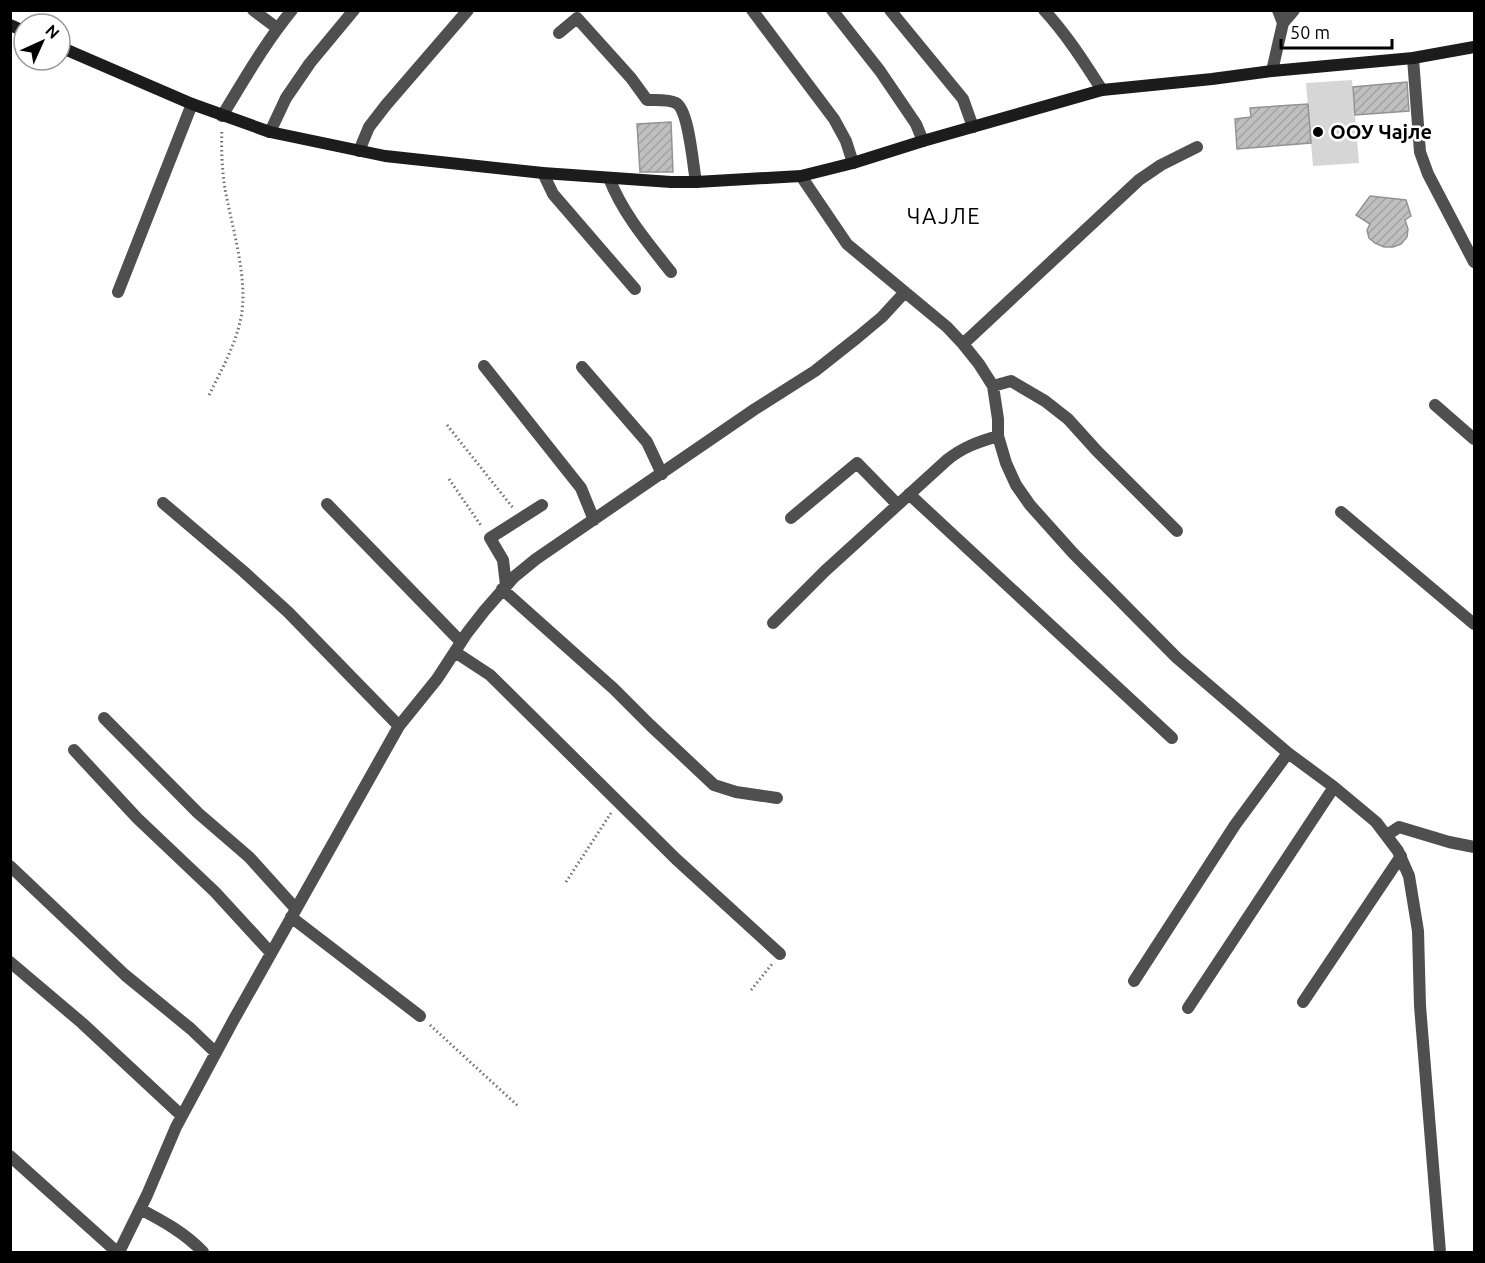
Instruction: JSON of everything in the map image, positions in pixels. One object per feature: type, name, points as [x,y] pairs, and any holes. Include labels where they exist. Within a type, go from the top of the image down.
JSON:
[{"type":"main road","points":[[72,52],[222,116],[270,132],[358,151],[543,174],[696,182],[801,176],[1102,90],[1413,58],[1474,47]]},
{"type":"street","points":[[253,10],[277,28]]},
{"type":"street","points":[[222,116],[277,28],[292,10]]},
{"type":"street","points":[[270,132],[286,98],[310,63],[354,10]]},
{"type":"street","points":[[358,151],[369,127],[386,105],[468,10]]},
{"type":"street","points":[[752,10],[834,119],[846,141],[853,163]]},
{"type":"street","points":[[832,10],[880,71],[916,124],[923,141]]},
{"type":"street","points":[[890,10],[963,99],[974,127]]},
{"type":"street","points":[[1044,10],[1064,33],[1102,90]]},
{"type":"street","points":[[1278,10],[1283,23]]},
{"type":"street","points":[[1272,71],[1283,23],[1294,10]]},
{"type":"street","points":[[559,33],[577,18],[631,78],[647,100],[674,102],[679,105],[685,117],[696,182]]},
{"type":"street","points":[[1413,58],[1420,152],[1428,174],[1474,262]]},
{"type":"street","points":[[118,292],[192,104]]},
{"type":"street","points":[[963,344],[1139,180],[1161,165],[1197,147]]},
{"type":"street","points":[[543,174],[553,194],[635,289]]},
{"type":"street","points":[[801,176],[847,244],[947,327],[979,363],[993,386],[998,436],[1006,463],[1030,505],[1073,553],[1177,658],[1288,753],[1376,822],[1401,856],[1408,876],[1418,931],[1420,1006],[1440,1252]]},
{"type":"street","points":[[609,178],[634,225],[671,272]]},
{"type":"street","points":[[10,1156],[118,1252],[140,1209],[176,1127],[399,726],[437,679],[484,610],[514,577],[536,560],[815,370],[882,317],[905,292]]},
{"type":"street","points":[[484,366],[581,488],[594,520]]},
{"type":"street","points":[[582,367],[647,442],[662,474]]},
{"type":"street","points":[[993,386],[1011,381],[1059,411],[1177,531]]},
{"type":"street","points":[[1435,405],[1474,439]]},
{"type":"street","points":[[773,623],[897,504],[958,451],[971,444],[998,436]]},
{"type":"street","points":[[791,518],[857,463],[897,504]]},
{"type":"street","points":[[909,494],[1172,738]]},
{"type":"street","points":[[163,503],[288,612],[399,726]]},
{"type":"street","points":[[327,504],[458,647],[490,675],[676,859],[780,954]]},
{"type":"street","points":[[542,505],[490,538],[503,560],[504,587],[614,688],[714,785],[736,792],[777,798]]},
{"type":"street","points":[[1341,512],[1474,624]]},
{"type":"street","points":[[104,718],[198,813],[249,858],[293,913],[420,1016]]},
{"type":"street","points":[[74,750],[136,818],[215,892],[271,953]]},
{"type":"street","points":[[1134,981],[1234,825],[1288,753]]},
{"type":"street","points":[[1188,1008],[1334,787]]},
{"type":"street","points":[[1387,835],[1399,827],[1474,847]]},
{"type":"street","points":[[1303,1002],[1401,856]]},
{"type":"street","points":[[10,866],[125,975],[216,1053]]},
{"type":"street","points":[[10,962],[82,1023],[182,1116]]},
{"type":"street","points":[[140,1209],[166,1222],[203,1252]]},
{"type":"path","points":[[209,394],[229,356],[240,321],[243,299],[241,269],[224,186],[222,116]]},
{"type":"path","points":[[447,425],[521,518]]},
{"type":"path","points":[[449,479],[490,538]]},
{"type":"path","points":[[566,882],[618,801]]},
{"type":"path","points":[[751,990],[780,954]]},
{"type":"path","points":[[420,1016],[518,1106]]},
{"type":"shaded area","points":[[1352,80],[1359,163],[1313,166],[1306,83]]},
{"type":"building","points":[[1407,82],[1409,111],[1355,115],[1353,87]]},
{"type":"building","points":[[1308,104],[1311,143],[1237,149],[1235,119],[1251,117],[1250,108]]},
{"type":"building","points":[[671,122],[673,172],[640,172],[637,124]]},
{"type":"building","points":[[1370,196],[1406,200],[1411,216],[1405,220],[1408,229],[1407,237],[1401,244],[1384,247],[1369,238],[1367,230],[1370,224],[1356,215]]},
{"type":"place","name":"ООУ Чајле","points":[[1318,132]]},
{"type":"district","name":"ЧАЈЛЕ","points":[[944,216]]}]
